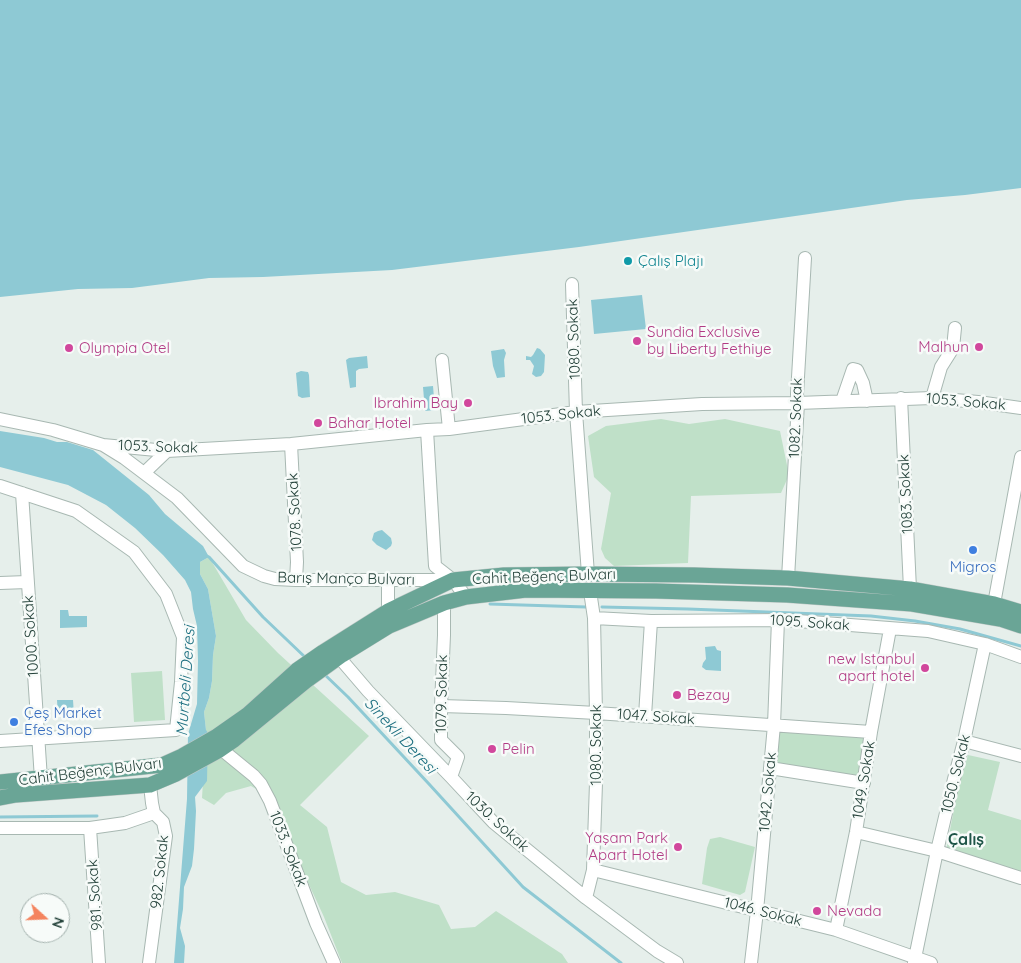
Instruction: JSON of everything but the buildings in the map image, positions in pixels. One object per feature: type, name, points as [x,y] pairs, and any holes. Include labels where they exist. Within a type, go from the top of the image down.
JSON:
[{"type":"main road","name":"Cahit Beğenç Bulvarı","points":[[0,798],[150,785],[176,774],[219,746],[247,715],[388,611],[453,580],[504,575],[588,574],[788,578],[910,589],[994,604],[1021,612]]},
{"type":"main road","name":"Cahit Beğenç Bulvarı","points":[[324,660],[342,655],[389,626],[444,603],[466,597],[526,590],[787,595],[912,604],[1000,619],[1021,626]]},
{"type":"main road","name":"Cahit Beğenç Bulvarı","points":[[0,782],[162,765],[182,756],[219,746]]},
{"type":"street","name":"1082. Sokak","points":[[788,578],[805,258]]},
{"type":"street","name":"1080. Sokak","points":[[572,284],[576,412],[588,574]]},
{"type":"street","points":[[932,398],[941,367],[953,348],[955,328]]},
{"type":"street","points":[[442,360],[449,429]]},
{"type":"street","points":[[842,401],[853,369],[857,370],[867,401]]},
{"type":"street","name":"1083. Sokak","points":[[901,398],[910,589]]},
{"type":"street","name":"1053. Sokak","points":[[103,445],[167,450],[291,444],[449,429],[576,412],[702,404],[798,403],[932,398],[1021,408]]},
{"type":"street","name":"Barış Manço Bulvarı","points":[[0,419],[53,430],[103,445],[177,498],[243,566],[264,576],[275,579],[296,580],[453,580]]},
{"type":"street","points":[[427,430],[435,566],[453,580],[466,597]]},
{"type":"street","name":"1078. Sokak","points":[[291,444],[297,562],[296,580]]},
{"type":"street","points":[[144,473],[167,450]]},
{"type":"street","points":[[994,604],[1021,457]]},
{"type":"street","points":[[0,486],[76,511],[134,552],[166,594],[183,637],[176,730],[0,741]]},
{"type":"street","name":"1000. Sokak","points":[[22,494],[41,779]]},
{"type":"street","points":[[388,580],[388,611]]},
{"type":"street","points":[[0,583],[27,582]]},
{"type":"street","name":"1080. Sokak","points":[[586,898],[593,870],[596,783],[594,618],[590,591]]},
{"type":"street","name":"1079. Sokak","points":[[444,603],[441,740],[458,757],[452,777]]},
{"type":"street","name":"1095. Sokak","points":[[594,618],[651,621],[778,620],[928,631],[985,644],[1021,657]]},
{"type":"street","name":"1042. Sokak","points":[[751,963],[774,725],[778,620]]},
{"type":"street","points":[[645,716],[651,621]]},
{"type":"street","name":"1049. Sokak","points":[[836,930],[856,832],[871,732],[890,628]]},
{"type":"street","name":"1050. Sokak","points":[[914,960],[985,644]]},
{"type":"street","name":"1030. Sokak","points":[[342,655],[344,663],[368,691],[493,822],[586,898],[657,951],[677,963]]},
{"type":"street","name":"1047. Sokak","points":[[441,706],[596,713],[871,732]]},
{"type":"street","points":[[964,741],[1021,756]]},
{"type":"street","name":"1033. Sokak","points":[[219,746],[261,784],[270,802],[316,923],[334,963]]},
{"type":"street","points":[[770,768],[864,783]]},
{"type":"street","name":"982. Sokak","points":[[149,963],[166,836],[165,827],[154,813],[150,785]]},
{"type":"street","points":[[0,828],[90,828],[125,822],[154,813]]},
{"type":"street","name":"981. Sokak","points":[[90,828],[99,963]]},
{"type":"street","points":[[856,832],[937,851],[1021,878]]},
{"type":"street","name":"1046. Sokak","points":[[593,870],[836,930],[914,960],[931,963]]},
{"type":"green space","points":[[661,419],[689,424],[725,419],[780,431],[789,475],[781,493],[691,496],[688,563],[614,566],[605,558],[601,549],[611,493],[594,477],[588,436],[606,426]]},
{"type":"green space","points":[[209,557],[246,620],[278,653],[369,736],[300,805],[327,827],[341,882],[366,895],[395,892],[439,905],[451,929],[475,927],[496,911],[562,954],[568,963],[342,963],[324,917],[268,796],[251,786],[226,793],[214,805],[202,798],[206,730],[204,712],[212,681],[216,636],[208,589],[200,574],[200,562]]},
{"type":"green space","points":[[162,671],[165,720],[134,722],[131,673]]},
{"type":"green space","points":[[779,732],[864,737],[859,777],[776,765]]},
{"type":"green space","points":[[968,755],[1000,762],[988,810],[1021,820],[1021,874],[946,851],[958,788]]},
{"type":"green space","points":[[720,837],[755,847],[745,892],[740,895],[702,884],[710,839]]},
{"type":"water","points":[[0,0],[1021,0],[1021,188],[907,200],[579,247],[392,270],[209,278],[132,288],[78,289],[0,297]]},
{"type":"water","points":[[642,295],[646,329],[594,334],[591,300]]},
{"type":"water","points":[[537,348],[545,355],[544,372],[541,376],[536,377],[532,374],[534,366],[530,360],[526,360],[526,356],[531,357]]},
{"type":"water","points":[[504,349],[506,353],[504,360],[505,377],[497,378],[491,351]]},
{"type":"water","points":[[367,356],[368,368],[356,371],[356,387],[350,388],[346,360]]},
{"type":"water","points":[[301,371],[308,372],[310,397],[302,398],[298,396],[296,373]]},
{"type":"water","points":[[433,386],[435,410],[425,411],[423,387]]},
{"type":"water","points":[[0,431],[57,442],[67,442],[93,450],[149,495],[165,514],[203,546],[209,557],[200,562],[200,574],[208,589],[216,636],[212,681],[204,712],[208,733],[207,781],[195,797],[196,811],[192,866],[184,887],[180,928],[185,946],[184,963],[174,963],[187,799],[188,734],[197,704],[197,626],[191,592],[185,580],[163,555],[135,528],[106,505],[68,485],[0,467]]},
{"type":"water","points":[[382,530],[391,538],[392,543],[386,550],[372,540],[374,533]]},
{"type":"water","points":[[60,610],[68,610],[69,616],[87,616],[87,627],[60,628]]},
{"type":"water","points":[[715,646],[717,650],[721,651],[721,671],[706,670],[702,667],[706,659],[705,647]]},
{"type":"water","points":[[57,700],[73,700],[74,715],[58,716]]},
{"type":"waterway","name":"Sinekli Deresi","points":[[207,556],[263,617],[307,659]]},
{"type":"waterway","points":[[490,604],[586,607]]},
{"type":"waterway","points":[[602,607],[871,616],[960,629],[1021,646]]},
{"type":"waterway","name":"Sinekli Deresi","points":[[323,673],[348,697],[523,887],[621,963]]},
{"type":"waterway","points":[[0,817],[97,816]]},
{"type":"place","name":"Çalış Plajı","points":[[628,261]]},
{"type":"place","name":"Sundia Exclusive by Liberty Fethiye","points":[[637,341]]},
{"type":"place","name":"Malhun","points":[[979,347]]},
{"type":"place","name":"Olympia Otel","points":[[69,348]]},
{"type":"place","name":"Ibrahim Bay","points":[[468,403]]},
{"type":"place","name":"Bahar Hotel","points":[[318,423]]},
{"type":"place","name":"Migros","points":[[973,550]]},
{"type":"place","name":"new Istanbul apart hotel","points":[[925,668]]},
{"type":"place","name":"Bezay","points":[[677,695]]},
{"type":"place","name":"Çeș Market Efes Shop","points":[[14,722]]},
{"type":"place","name":"Pelin","points":[[492,749]]},
{"type":"place","name":"Yaşam Park Apart Hotel","points":[[678,847]]},
{"type":"place","name":"Nevada","points":[[817,911]]},
{"type":"district","name":"Çalış","points":[[966,840]]},
{"type":"water label","name":"Murtbeli Deresi","points":[[186,681]]}]
